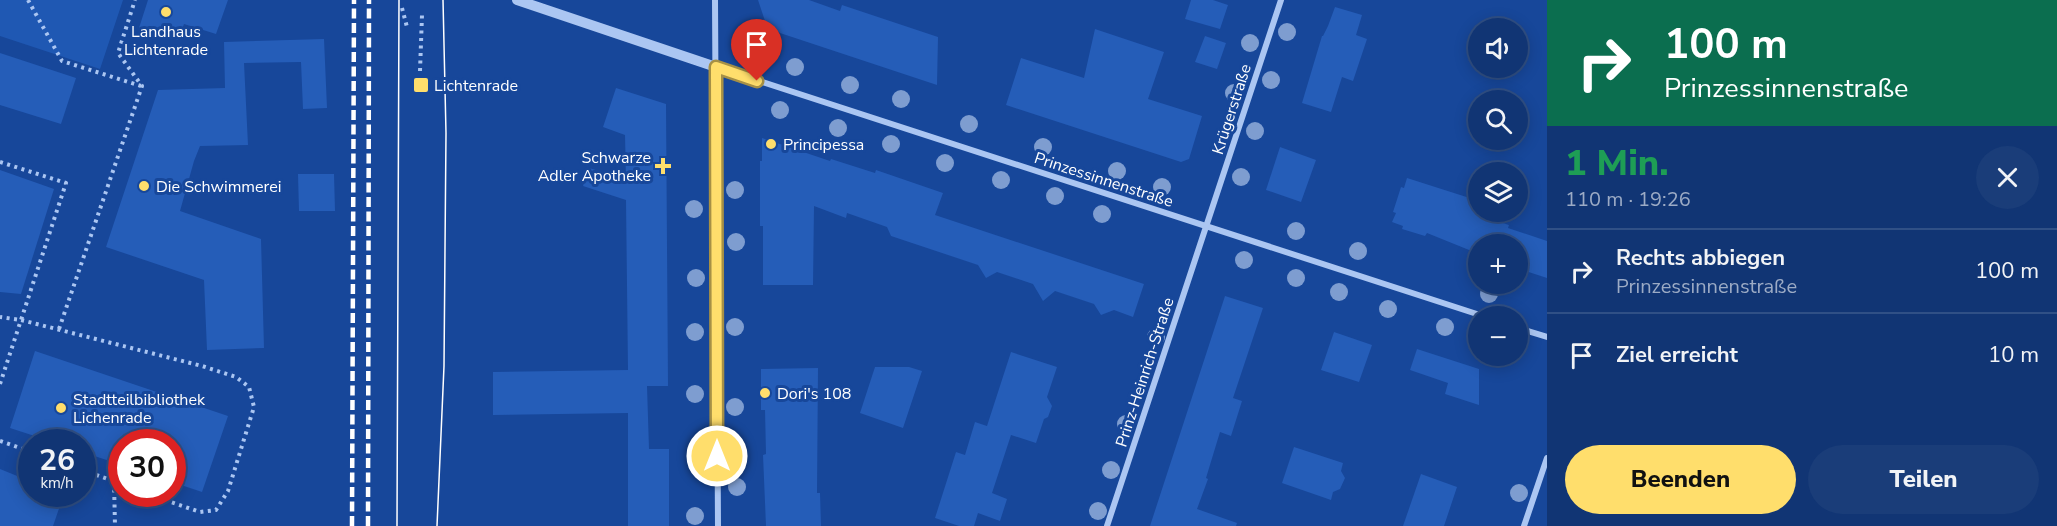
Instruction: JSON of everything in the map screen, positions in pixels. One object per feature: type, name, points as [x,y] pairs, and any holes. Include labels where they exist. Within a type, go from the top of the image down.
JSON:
[{"type":"street","points":[[517,0],[716,67]]},
{"type":"street","points":[[715,0],[718,526]]},
{"type":"street","name":"Krügerstraße","points":[[1206,227],[1281,0]]},
{"type":"street","name":"Prinzessinnenstraße","points":[[716,67],[1468,311]]},
{"type":"street","name":"Prinz-Heinrich-Straße","points":[[1107,526],[1206,227]]},
{"type":"street","points":[[1528,331],[1547,337]]},
{"type":"street","points":[[1524,526],[1547,458]]},
{"type":"path","points":[[28,0],[62,60],[142,86]]},
{"type":"path","points":[[135,0],[118,53],[142,86]]},
{"type":"path","points":[[402,8],[407,27]]},
{"type":"path","points":[[420,71],[422,15]]},
{"type":"path","points":[[59,329],[142,86]]},
{"type":"path","points":[[0,162],[66,183],[0,384]]},
{"type":"path","points":[[0,317],[59,329],[202,366],[236,376],[249,387],[254,407],[228,491],[216,510],[200,512],[185,507]]},
{"type":"path","points":[[0,441],[18,447]]},
{"type":"path","points":[[115,507],[115,526]]},
{"type":"shaded area","points":[[0,0],[123,0],[100,69],[0,36]]},
{"type":"building","points":[[148,0],[228,0],[216,34],[184,24],[178,40],[139,28]]},
{"type":"building","points":[[758,0],[809,0],[840,11],[842,5],[938,37],[937,85],[780,33],[765,21]]},
{"type":"building","points":[[1191,0],[1213,0],[1228,5],[1220,29],[1185,19]]},
{"type":"building","points":[[1335,7],[1362,15],[1356,35],[1367,39],[1353,81],[1342,77],[1331,112],[1302,103],[1322,36]]},
{"type":"building","points":[[1095,29],[1164,52],[1148,99],[1202,116],[1189,159],[1181,162],[1006,105],[1021,58],[1084,78]]},
{"type":"building","points":[[1205,36],[1226,43],[1217,69],[1195,62]]},
{"type":"building","points":[[324,39],[327,108],[303,109],[301,62],[244,63],[248,145],[200,146],[194,161],[180,211],[261,239],[264,348],[207,350],[204,280],[106,247],[158,90],[225,88],[224,42]]},
{"type":"building","points":[[0,53],[76,78],[61,124],[0,105]]},
{"type":"building","points":[[616,88],[666,104],[668,386],[647,386],[649,449],[669,449],[669,526],[628,526],[628,413],[493,415],[493,372],[628,370],[626,200],[583,186],[589,168],[626,179],[625,135],[603,127]]},
{"type":"building","points":[[762,138],[830,161],[831,159],[875,173],[876,170],[943,193],[935,215],[1144,284],[1133,317],[1114,310],[1101,315],[1094,304],[1055,291],[1043,301],[1033,284],[997,272],[986,278],[978,265],[891,236],[887,227],[847,213],[846,218],[814,206],[813,285],[763,285],[763,226],[760,226]]},
{"type":"building","points":[[1280,147],[1316,160],[1301,202],[1266,190]]},
{"type":"building","points":[[0,170],[54,189],[21,294],[0,292]]},
{"type":"building","points":[[298,174],[334,174],[335,211],[299,211]]},
{"type":"building","points":[[1407,178],[1468,197],[1468,222],[1500,222],[1509,225],[1508,228],[1526,234],[1468,234],[1468,250],[1427,233],[1425,236],[1402,229],[1403,226],[1392,222],[1401,187],[1404,188]]},
{"type":"building","points":[[1528,235],[1547,241],[1547,278],[1528,272]]},
{"type":"building","points":[[1225,296],[1263,308],[1233,398],[1242,401],[1231,436],[1220,432],[1206,478],[1208,479],[1197,509],[1237,523],[1236,526],[1150,526]]},
{"type":"building","points":[[1334,332],[1372,345],[1359,382],[1321,370]]},
{"type":"building","points":[[1417,349],[1479,369],[1479,405],[1445,394],[1448,383],[1410,370]]},
{"type":"building","points":[[35,351],[228,416],[202,492],[186,487],[186,429],[108,429],[108,460],[96,457],[96,429],[18,431],[10,428]]},
{"type":"building","points":[[1011,352],[1057,367],[1047,397],[1052,406],[1048,417],[1044,419],[1036,443],[1011,435],[992,493],[1007,499],[1000,521],[978,513],[974,526],[959,526],[935,518],[956,452],[965,455],[975,422],[987,426]]},
{"type":"building","points":[[875,367],[909,367],[922,371],[903,428],[860,413]]},
{"type":"building","points":[[818,368],[817,493],[820,493],[821,526],[766,526],[763,455],[766,454],[765,410],[761,410],[761,369]]},
{"type":"building","points":[[1294,447],[1343,463],[1341,471],[1345,478],[1340,489],[1333,492],[1331,500],[1282,483]]},
{"type":"building","points":[[0,469],[18,476],[18,507],[60,507],[53,526],[0,526]]},
{"type":"building","points":[[1421,474],[1457,487],[1444,526],[1403,526]]},
{"type":"tram line","points":[[397,526],[399,0]]},
{"type":"tram line","points":[[437,526],[444,366],[446,133],[443,0]]},
{"type":"railway","points":[[352,526],[354,0]]},
{"type":"railway","points":[[368,526],[369,0]]},
{"type":"place","name":"Landhaus Lichtenrade","points":[[166,12]]},
{"type":"place","name":"Lichtenrade","points":[[421,85]]},
{"type":"place","name":"Principessa","points":[[771,144]]},
{"type":"place","name":"Schwarze Adler Apotheke","points":[[663,166]]},
{"type":"place","name":"Die Schwimmerei","points":[[144,186]]},
{"type":"place","name":"Dori's 108","points":[[765,393]]},
{"type":"place","name":"Stadtteilbibliothek Lichenrade","points":[[61,408]]},
{"type":"route","points":[[717,456],[716,67],[757,81]]}]
